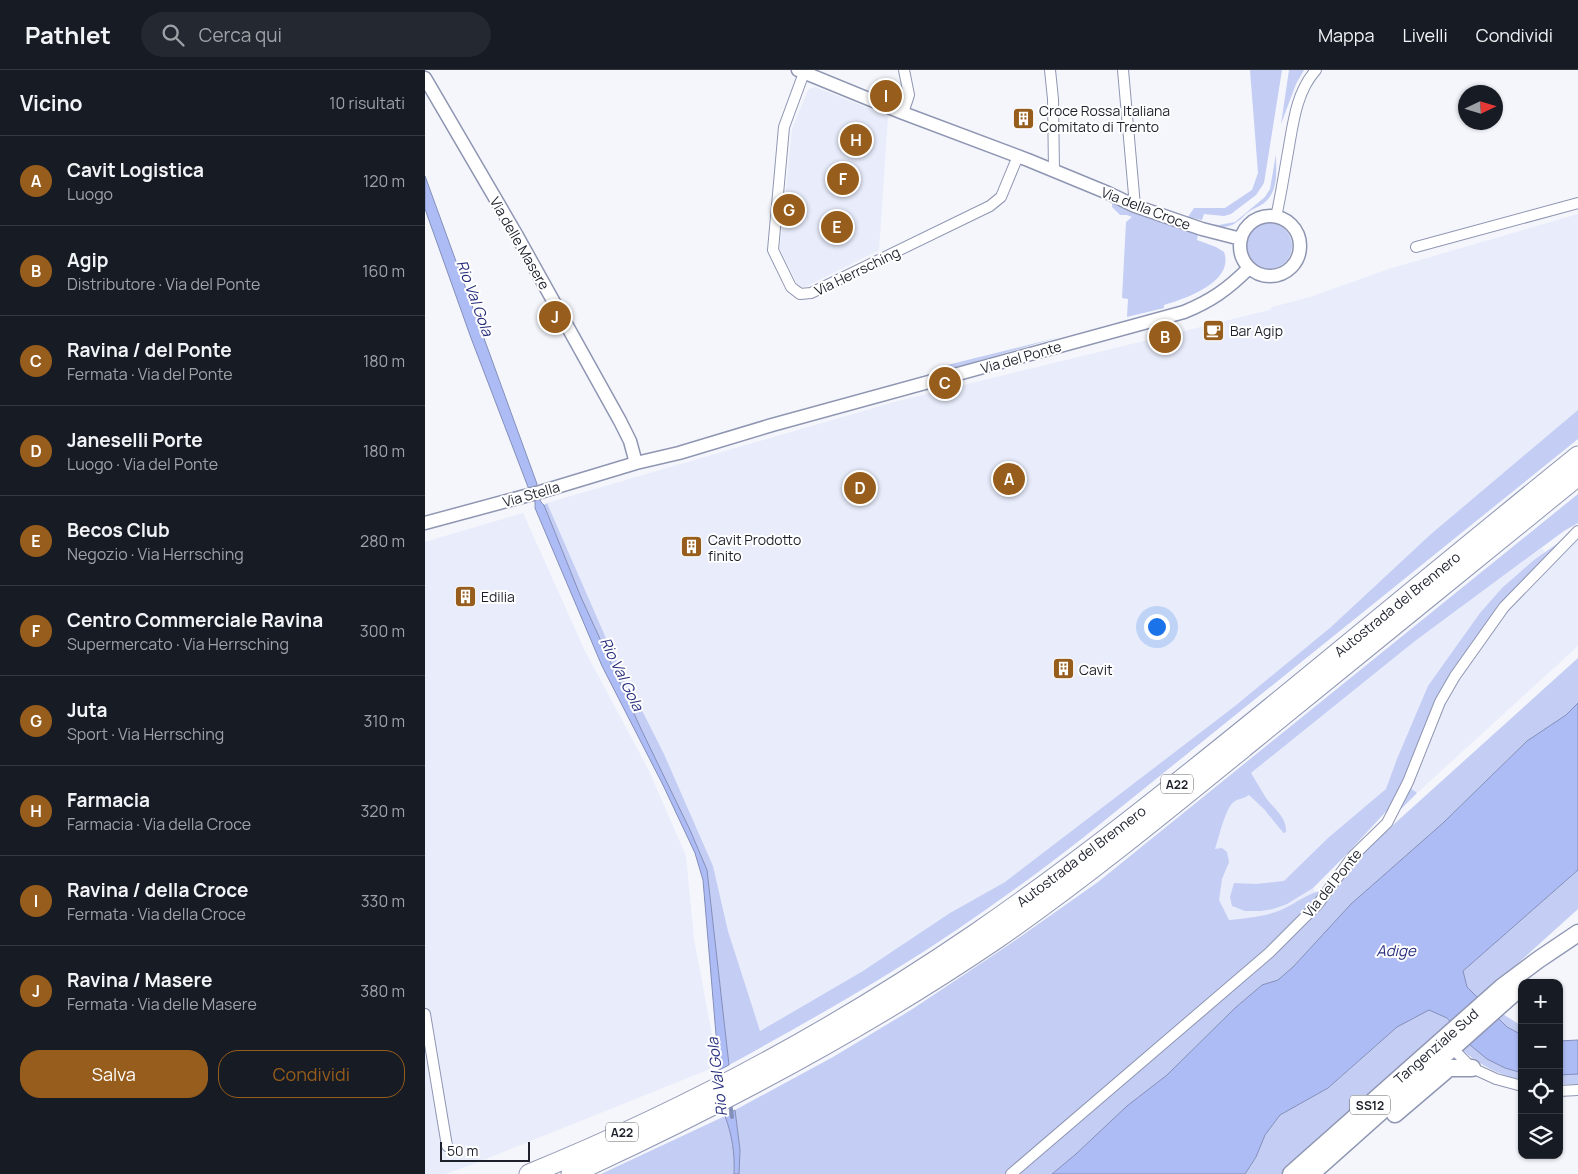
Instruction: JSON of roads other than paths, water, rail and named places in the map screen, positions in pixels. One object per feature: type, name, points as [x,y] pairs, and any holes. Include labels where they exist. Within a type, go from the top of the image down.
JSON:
[{"type":"highway","name":"Autostrada del Brennero","points":[[571,1174],[748,1079],[813,1034],[886,991],[974,935],[1059,874],[1187,776],[1578,456]]},
{"type":"highway","name":"Autostrada del Brennero","points":[[748,1079],[806,1056],[895,1004],[997,938],[1077,880],[1166,811],[1578,476]]},
{"type":"highway","name":"SS12","points":[[1529,979],[1542,963],[1578,933]]},
{"type":"highway","name":"SS12","points":[[1542,963],[1578,945]]},
{"type":"highway","name":"Tangenziale Sud","points":[[1493,1004],[1502,987],[1542,963]]},
{"type":"highway","name":"Tangenziale Sud","points":[[1311,1174],[1493,1004],[1518,988]]},
{"type":"highway","name":"Tangenziale Sud","points":[[1291,1174],[1452,1042]]},
{"type":"highway","points":[[1330,1157],[1351,1152],[1449,1068],[1472,1068]]},
{"type":"highway","name":"Autostrada del Brennero","points":[[529,1174],[715,1097]]},
{"type":"street","points":[[903,113],[909,95],[905,70]]},
{"type":"street","points":[[1050,70],[1053,99],[1054,171]]},
{"type":"street","points":[[1123,70],[1135,206]]},
{"type":"street","points":[[1276,216],[1295,113],[1302,90],[1317,70]]},
{"type":"street","name":"Via della Croce","points":[[803,71],[903,113],[1054,171],[1135,206],[1202,229],[1241,238]]},
{"type":"street","name":"Via Herrsching","points":[[803,71],[784,127],[773,250],[791,287],[799,294],[811,293],[990,206],[1001,197],[1017,156]]},
{"type":"street","name":"Via delle Masere","points":[[425,78],[516,234],[620,421],[630,441],[636,463]]},
{"type":"street","points":[[1416,247],[1578,203]]},
{"type":"street","points":[[1276,216],[1293,227],[1298,237],[1299,252],[1295,263],[1286,271],[1273,276],[1259,274],[1249,268],[1243,259],[1240,250],[1241,238],[1246,227],[1258,218],[1276,216]]},
{"type":"street","name":"Via del Ponte","points":[[636,463],[1184,312],[1217,296],[1232,285],[1249,268]]},
{"type":"street","name":"Via Stella","points":[[425,523],[535,494],[636,463]]},
{"type":"street","name":"Via del Ponte","points":[[1011,1174],[1269,953],[1318,904],[1353,856],[1387,823],[1408,782],[1440,702],[1455,676],[1504,607],[1578,531]]},
{"type":"street","points":[[425,1014],[447,1146]]},
{"type":"street","name":"Tangenziale Sud","points":[[1452,1042],[1472,1068],[1496,1079],[1518,1085]]},
{"type":"street","points":[[1563,1091],[1578,1090]]},
{"type":"water","points":[[425,176],[537,484],[539,498],[544,505],[580,595],[707,870],[729,1065],[719,1070],[703,880],[695,853],[663,785],[602,666],[535,508],[533,494],[528,487],[471,338],[425,209]]},
{"type":"water","name":"Adige","points":[[1578,703],[1578,870],[1463,971],[1467,987],[1507,1027],[1518,1033],[1518,1072],[1487,1059],[1469,1044],[1447,1018],[1429,1010],[1397,1027],[1328,1088],[1280,1115],[1265,1135],[1256,1157],[1245,1174],[1052,1174],[1127,1106],[1167,1075],[1235,1008],[1262,985],[1278,980],[1293,967],[1351,904],[1443,823],[1527,741],[1566,715]]},
{"type":"water","points":[[1578,1040],[1578,1074],[1563,1075],[1563,1041]]},
{"type":"water","points":[[735,1110],[740,1150],[739,1174],[734,1174],[733,1144],[725,1116]]},
{"type":"waterway","name":"Rio Val Gola","points":[[730,1102],[732,1117]]},
{"type":"place","name":"Ravina / della Croce","points":[[886,96]]},
{"type":"place","name":"Croce Rossa Italiana Comitato di Trento","points":[[1023,118]]},
{"type":"place","name":"Farmacia","points":[[856,140]]},
{"type":"place","name":"Centro Commerciale Ravina","points":[[843,179]]},
{"type":"place","name":"Juta","points":[[789,210]]},
{"type":"place","name":"Becos Club","points":[[837,227]]},
{"type":"place","name":"Ravina / Masere","points":[[555,317]]},
{"type":"place","name":"Bar Agip","points":[[1214,330]]},
{"type":"place","name":"Agip","points":[[1165,337]]},
{"type":"place","name":"Ravina / del Ponte","points":[[945,383]]},
{"type":"place","name":"Cavit Logistica","points":[[1009,479]]},
{"type":"place","name":"Janeselli Porte","points":[[860,488]]},
{"type":"place","name":"Cavit Prodotto finito","points":[[692,547]]},
{"type":"place","name":"Edilia","points":[[465,596]]},
{"type":"place","name":"Cavit","points":[[1063,669]]}]
